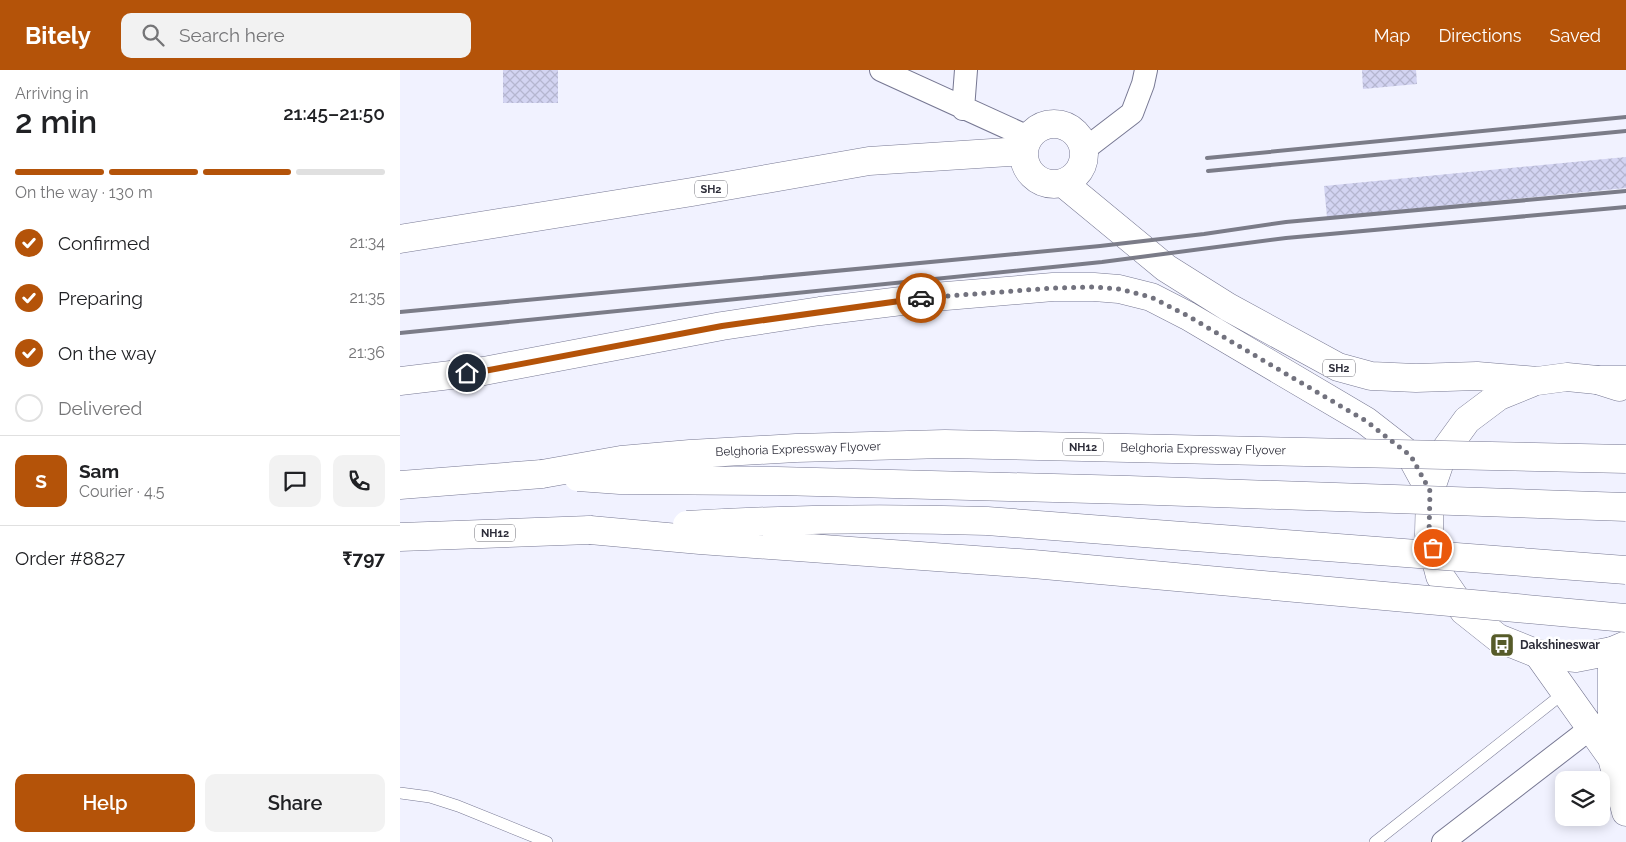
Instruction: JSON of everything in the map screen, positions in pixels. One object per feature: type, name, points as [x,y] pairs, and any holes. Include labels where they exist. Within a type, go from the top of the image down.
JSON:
[{"type":"main road","name":"SH2","points":[[400,239],[869,162],[1026,144],[1039,127],[1053,123],[1068,126],[1079,135],[1085,149]]},
{"type":"main road","points":[[1026,144],[1026,166],[1035,178],[1048,184],[1063,183],[1076,176],[1084,163],[1085,149]]},
{"type":"main road","name":"SH2","points":[[1063,183],[1166,268],[1228,307],[1338,367],[1371,376],[1416,378],[1477,376],[1537,381],[1567,377],[1596,380],[1626,390]]},
{"type":"main road","points":[[1151,297],[1166,268]]},
{"type":"main road","name":"SH2","points":[[400,381],[484,371],[722,326],[820,311],[934,297],[1053,288],[1094,287],[1119,289],[1151,297],[1188,316],[1366,421],[1411,456],[1430,491]]},
{"type":"main road","points":[[1596,380],[1626,380]]},
{"type":"main road","name":"SH2","points":[[1537,381],[1499,396],[1467,420],[1444,453],[1430,491],[1429,534],[1440,576],[1464,611],[1498,638],[1538,654],[1576,658],[1619,648]]},
{"type":"main road","name":"Belghoria Expressway Flyover","points":[[542,474],[621,460],[690,454],[796,448],[945,444],[1626,459]]},
{"type":"main road","points":[[542,474],[620,480],[778,481],[1130,490],[1626,507]]},
{"type":"main road","name":"NH12","points":[[400,485],[542,474]]},
{"type":"main road","name":"NH12","points":[[400,537],[590,530],[757,521],[905,519],[987,521],[1626,570]]},
{"type":"main road","points":[[590,530],[700,540],[1033,564],[1626,618]]},
{"type":"main road","points":[[1619,648],[1602,725],[1626,812]]},
{"type":"main road","points":[[1538,654],[1565,692],[1602,725]]},
{"type":"street","points":[[881,70],[963,109],[1026,144]]},
{"type":"street","points":[[963,109],[966,70]]},
{"type":"street","points":[[1085,149],[1132,113],[1146,70]]},
{"type":"street","points":[[1443,842],[1602,725]]},
{"type":"lane","points":[[1374,842],[1565,692]]},
{"type":"lane","points":[[400,793],[430,797],[458,806],[547,842]]},
{"type":"building","points":[[503,70],[558,70],[558,103],[503,103]]},
{"type":"building","points":[[1362,70],[1416,70],[1417,84],[1363,89]]},
{"type":"building","points":[[1626,157],[1626,188],[1327,217],[1324,186]]},
{"type":"railway","points":[[1207,158],[1626,117]]},
{"type":"railway","points":[[1208,171],[1626,131]]},
{"type":"railway","points":[[400,312],[1100,246],[1286,222],[1626,191]]},
{"type":"railway","points":[[400,333],[1102,262],[1286,238],[1626,207]]},
{"type":"way so far","points":[[921,298],[1053,288],[1094,287],[1119,289],[1151,297],[1188,316],[1366,421],[1411,456],[1430,491],[1429,534],[1433,548]]},
{"type":"place","name":"Dakshineswar","points":[[1502,645]]},
{"type":"route","points":[[467,373],[722,326],[921,298]]}]
